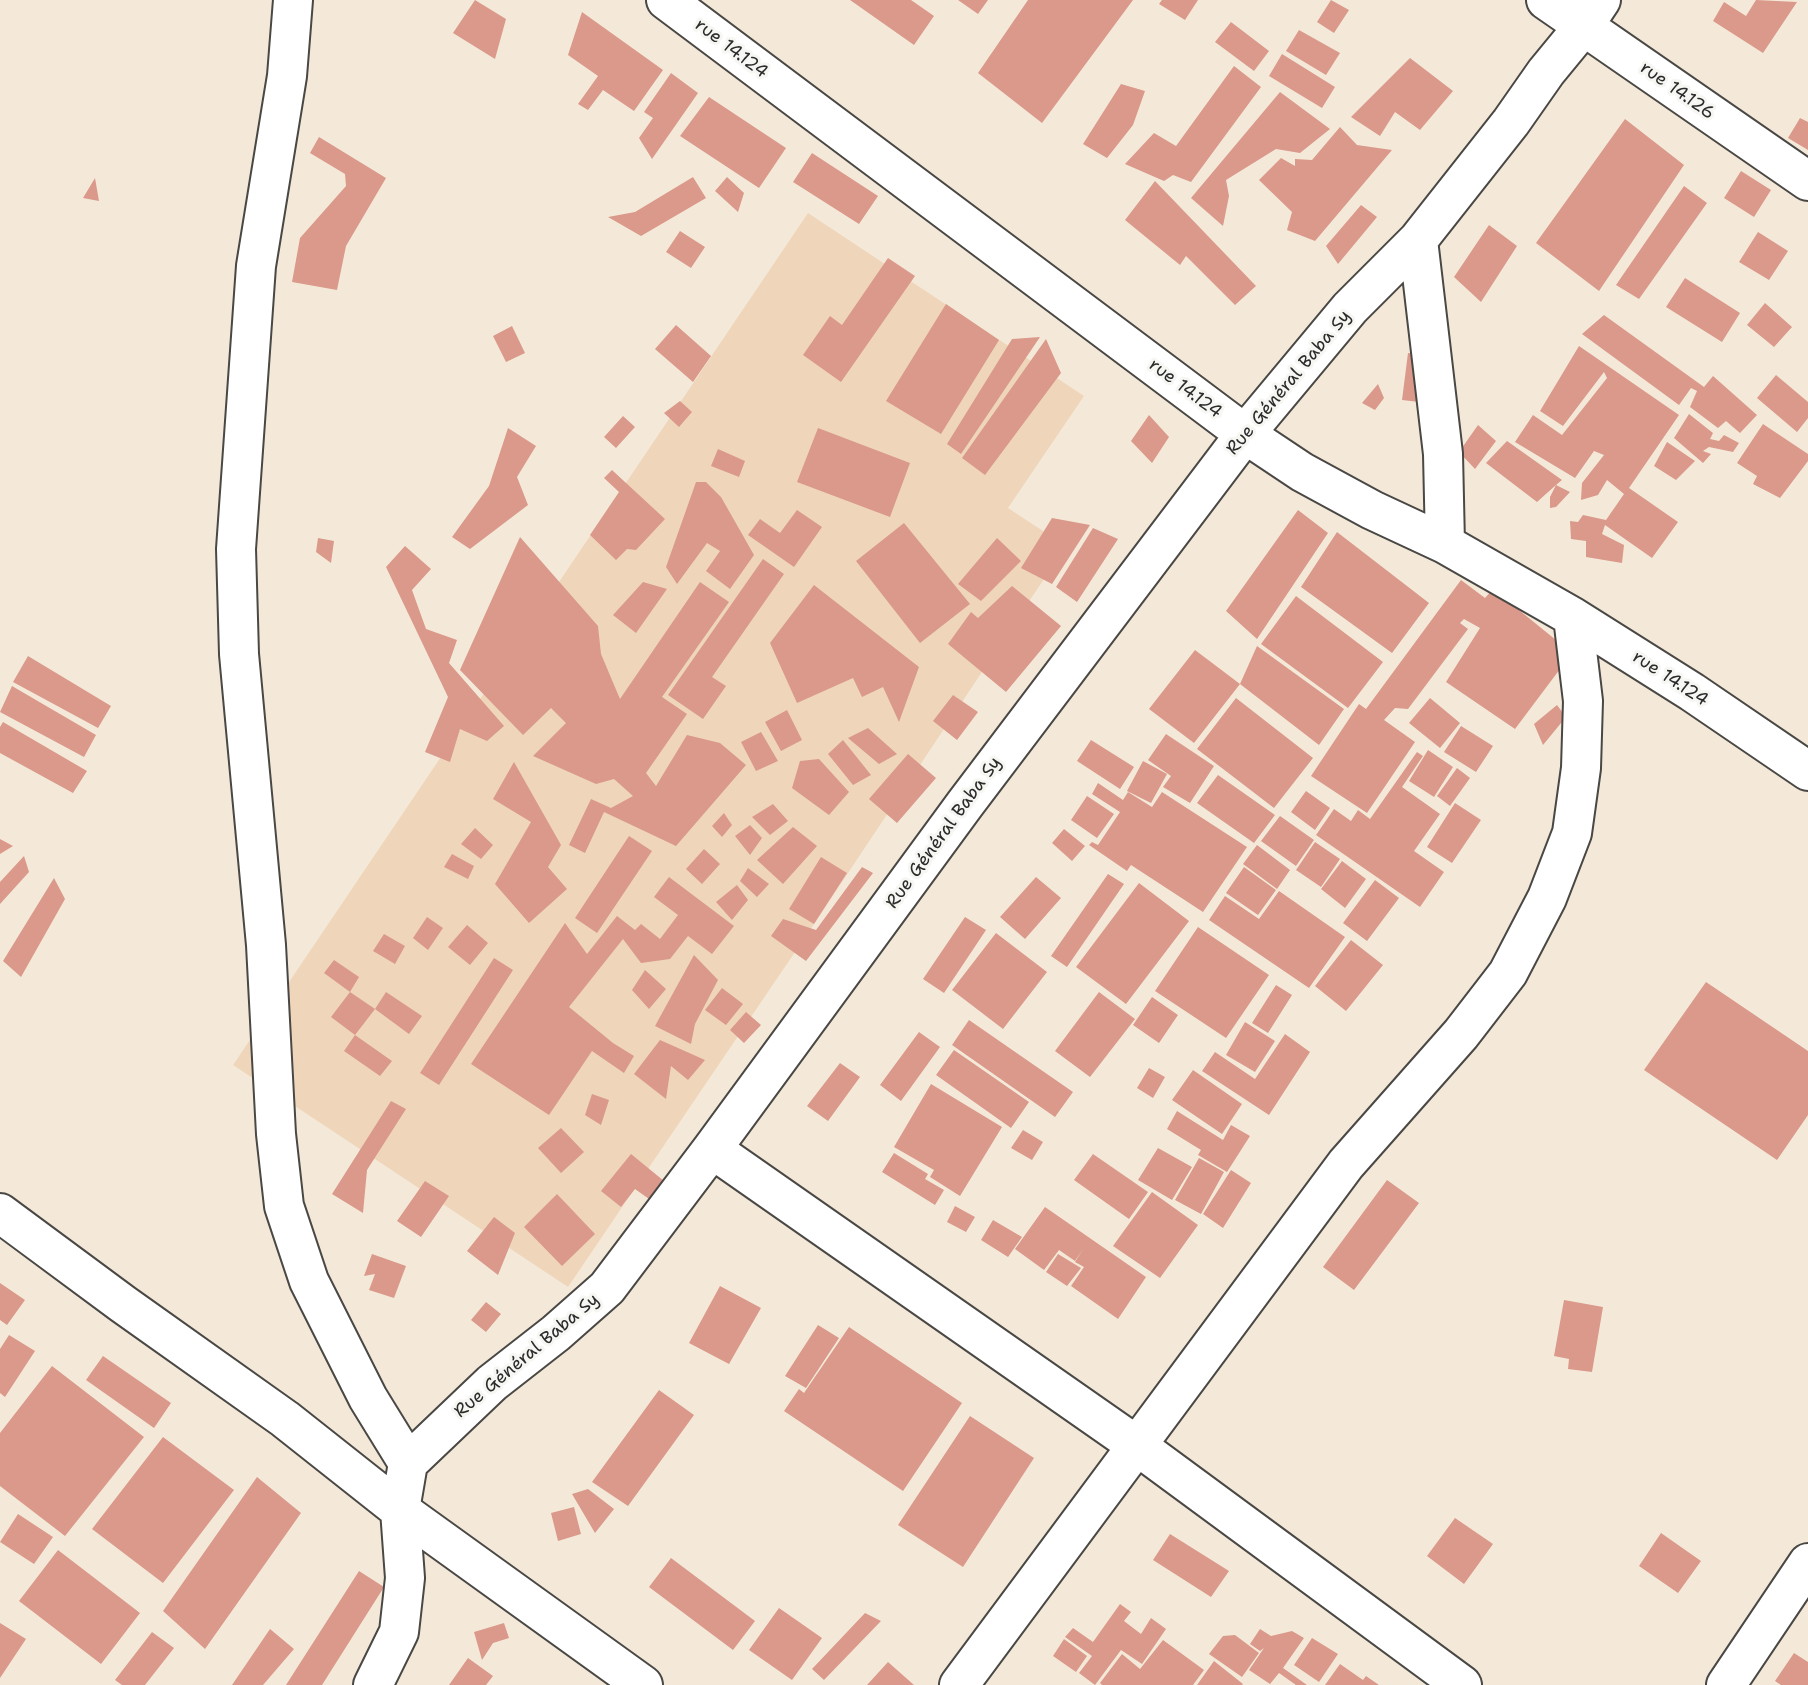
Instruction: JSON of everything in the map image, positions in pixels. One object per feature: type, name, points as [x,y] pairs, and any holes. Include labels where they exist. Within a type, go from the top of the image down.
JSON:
[{"type":"street","points":[[293,0],[287,76],[256,266],[236,549],[239,654],[266,945],[275,1134],[284,1206],[309,1281],[363,1389],[408,1462],[400,1510],[405,1578],[399,1632],[373,1685]]},
{"type":"street","name":"rue 14.124","points":[[666,0],[1245,434],[1349,498],[1445,544],[1573,617],[1692,692],[1808,771]]},
{"type":"street","name":"rue 14.126","points":[[1546,0],[1592,13],[1808,181]]},
{"type":"street","name":"Rue Général Baba Sy","points":[[408,1462],[492,1383],[556,1333],[607,1288],[957,815],[1245,434],[1350,309],[1418,240],[1592,13]]},
{"type":"street","points":[[1418,240],[1443,453],[1445,544]]},
{"type":"street","points":[[959,1685],[1346,1164],[1461,1034],[1508,973],[1547,898],[1572,833],[1581,768],[1583,701],[1573,617]]},
{"type":"street","points":[[712,1149],[1136,1445],[1462,1685]]},
{"type":"street","points":[[0,1213],[285,1419],[400,1510],[643,1685]]},
{"type":"street","points":[[1726,1685],[1808,1563]]},
{"type":"shaded area","points":[[808,213],[1084,396],[1008,508],[1066,546],[568,1287],[233,1065]]},
{"type":"building","points":[[475,0],[506,19],[495,59],[453,33]]},
{"type":"building","points":[[850,0],[911,0],[934,16],[914,45]]},
{"type":"building","points":[[958,0],[988,0],[978,14]]},
{"type":"building","points":[[1028,0],[1133,0],[1042,123],[978,73]]},
{"type":"building","points":[[1162,0],[1198,0],[1185,20],[1159,4]]},
{"type":"building","points":[[1331,0],[1349,10],[1334,33],[1317,22]]},
{"type":"building","points":[[1756,0],[1797,2],[1763,53],[1713,21],[1724,2],[1746,16]]},
{"type":"building","points":[[582,12],[663,70],[634,111],[603,90],[588,110],[578,104],[598,76],[568,55]]},
{"type":"building","points":[[1231,22],[1269,51],[1254,71],[1215,42]]},
{"type":"building","points":[[1299,30],[1340,53],[1326,75],[1286,51]]},
{"type":"building","points":[[1282,54],[1335,87],[1322,108],[1269,76]]},
{"type":"building","points":[[1410,58],[1453,91],[1420,130],[1395,112],[1380,136],[1351,117]]},
{"type":"building","points":[[1234,66],[1261,87],[1191,182],[1173,175],[1164,181],[1125,164],[1154,133],[1176,146]]},
{"type":"building","points":[[671,73],[698,93],[652,159],[639,138],[653,118],[644,112]]},
{"type":"building","points":[[1121,84],[1145,91],[1133,125],[1107,158],[1083,144]]},
{"type":"building","points":[[1280,92],[1330,129],[1300,153],[1276,149],[1226,180],[1229,196],[1223,226],[1191,198]]},
{"type":"building","points":[[709,97],[786,148],[759,188],[680,136]]},
{"type":"building","points":[[1800,118],[1808,122],[1808,150],[1788,138]]},
{"type":"building","points":[[1625,119],[1684,165],[1599,291],[1536,243]]},
{"type":"building","points":[[1340,127],[1357,145],[1392,150],[1315,241],[1287,230],[1292,212],[1259,180],[1281,158],[1295,166],[1295,159],[1312,160]]},
{"type":"building","points":[[319,137],[386,178],[346,246],[337,290],[292,282],[300,238],[346,186],[345,174],[310,153]]},
{"type":"building","points":[[812,153],[878,196],[859,224],[793,182]]},
{"type":"building","points":[[1741,171],[1771,190],[1754,217],[1724,198]]},
{"type":"building","points":[[693,177],[706,198],[641,236],[608,217],[635,212]]},
{"type":"building","points":[[727,177],[744,193],[738,212],[715,191]]},
{"type":"building","points":[[95,178],[99,201],[83,198]]},
{"type":"building","points":[[1155,181],[1256,286],[1235,305],[1186,256],[1180,265],[1125,220]]},
{"type":"building","points":[[1684,186],[1707,203],[1639,299],[1616,285]]},
{"type":"building","points":[[1361,205],[1377,217],[1338,264],[1326,246]]},
{"type":"building","points":[[1489,225],[1517,246],[1481,302],[1454,277]]},
{"type":"building","points":[[680,231],[705,247],[691,268],[666,252]]},
{"type":"building","points":[[1758,232],[1788,251],[1769,280],[1739,262]]},
{"type":"building","points":[[888,258],[915,276],[841,382],[803,355],[830,316],[842,325]]},
{"type":"building","points":[[1685,278],[1740,313],[1722,342],[1666,307]]},
{"type":"building","points":[[1765,303],[1792,327],[1774,347],[1747,325]]},
{"type":"building","points":[[946,304],[999,340],[941,434],[886,401]]},
{"type":"building","points":[[1604,315],[1704,387],[1713,376],[1757,415],[1740,433],[1726,421],[1718,428],[1690,407],[1697,391],[1691,388],[1679,405],[1582,334]]},
{"type":"building","points":[[676,325],[711,356],[693,382],[655,349]]},
{"type":"building","points":[[512,326],[525,353],[506,362],[493,336]]},
{"type":"building","points":[[1040,337],[961,454],[947,444],[1012,339]]},
{"type":"building","points":[[1046,339],[1061,373],[985,475],[962,458]]},
{"type":"building","points":[[1579,346],[1679,415],[1629,488],[1678,522],[1652,558],[1605,525],[1602,534],[1624,545],[1622,563],[1586,557],[1586,541],[1571,539],[1570,521],[1578,522],[1583,515],[1606,520],[1624,494],[1607,480],[1598,495],[1581,500],[1582,483],[1604,455],[1594,451],[1575,478],[1515,442],[1533,415],[1562,435],[1607,378],[1604,372],[1563,426],[1540,411]]},
{"type":"building","points":[[1408,353],[1424,355],[1428,403],[1402,400]]},
{"type":"building","points":[[1776,375],[1808,402],[1808,418],[1797,432],[1757,398]]},
{"type":"building","points":[[1378,384],[1384,398],[1375,410],[1362,403]]},
{"type":"building","points":[[680,401],[692,412],[679,427],[664,413]]},
{"type":"building","points":[[1689,414],[1713,433],[1710,439],[1719,441],[1724,435],[1739,443],[1733,452],[1709,447],[1703,451],[1711,454],[1703,463],[1674,438]]},
{"type":"building","points":[[1149,415],[1169,437],[1152,463],[1131,441]]},
{"type":"building","points":[[623,416],[635,427],[616,448],[604,437]]},
{"type":"building","points":[[1763,424],[1808,454],[1808,461],[1780,498],[1753,484],[1757,476],[1737,463]]},
{"type":"building","points":[[1478,425],[1496,441],[1475,469],[1459,452]]},
{"type":"building","points":[[508,428],[536,446],[517,477],[528,505],[470,549],[452,537],[489,486]]},
{"type":"building","points":[[818,428],[910,463],[890,517],[797,482]]},
{"type":"building","points":[[1507,441],[1562,480],[1537,502],[1486,463]]},
{"type":"building","points":[[1667,442],[1695,461],[1676,480],[1654,466]]},
{"type":"building","points":[[718,449],[745,461],[739,477],[711,466]]},
{"type":"building","points":[[612,470],[665,519],[636,550],[627,549],[616,560],[590,535],[619,492],[604,478]]},
{"type":"building","points":[[696,482],[706,482],[721,497],[754,555],[730,589],[706,571],[720,551],[707,543],[677,584],[666,567]]},
{"type":"building","points":[[1556,485],[1570,492],[1556,507],[1550,508],[1550,497]]},
{"type":"building","points":[[797,510],[822,527],[794,567],[748,535],[760,519],[780,533]]},
{"type":"building","points":[[1298,510],[1328,533],[1257,639],[1226,611]]},
{"type":"building","points":[[1052,518],[1090,525],[1052,584],[1021,568]]},
{"type":"building","points":[[904,523],[970,604],[920,643],[856,561]]},
{"type":"building","points":[[1093,528],[1118,539],[1077,602],[1056,587]]},
{"type":"building","points":[[1337,532],[1429,603],[1392,653],[1301,587]]},
{"type":"building","points":[[520,537],[598,626],[601,654],[620,699],[700,582],[729,602],[662,697],[687,714],[646,773],[656,786],[687,735],[720,743],[746,765],[676,846],[604,812],[585,853],[569,845],[591,799],[611,808],[633,796],[614,779],[596,784],[533,756],[566,723],[551,708],[523,735],[460,670]]},
{"type":"building","points":[[318,538],[334,541],[331,563],[316,552]]},
{"type":"building","points":[[997,538],[1021,561],[981,601],[958,584]]},
{"type":"building","points":[[405,546],[431,569],[412,590],[426,629],[457,640],[449,663],[504,726],[487,741],[460,729],[450,762],[425,752],[448,697],[386,567]]},
{"type":"building","points":[[763,559],[784,574],[712,677],[726,686],[703,719],[668,695]]},
{"type":"building","points":[[1461,580],[1485,598],[1493,589],[1572,653],[1515,729],[1446,682],[1480,628],[1464,619],[1460,623],[1468,629],[1408,709],[1395,708],[1384,720],[1415,742],[1367,813],[1311,776],[1359,704],[1366,709]]},
{"type":"building","points":[[643,582],[667,589],[636,633],[613,615]]},
{"type":"building","points":[[814,585],[919,667],[899,722],[883,687],[862,697],[853,678],[797,703],[770,643]]},
{"type":"building","points":[[1012,586],[1061,626],[1006,692],[948,644],[971,612],[978,618]]},
{"type":"building","points":[[1296,596],[1383,662],[1348,708],[1261,644]]},
{"type":"building","points":[[1257,646],[1344,709],[1319,745],[1240,684]]},
{"type":"building","points":[[1195,650],[1240,684],[1194,743],[1149,709]]},
{"type":"building","points":[[28,656],[111,706],[98,728],[13,682]]},
{"type":"building","points":[[12,686],[96,735],[84,757],[0,712]]},
{"type":"building","points":[[953,695],[978,712],[957,740],[933,721]]},
{"type":"building","points":[[1236,698],[1313,758],[1274,808],[1197,749]]},
{"type":"building","points":[[1430,698],[1460,723],[1440,748],[1409,723]]},
{"type":"building","points":[[1557,705],[1566,717],[1543,745],[1534,724]]},
{"type":"building","points":[[787,710],[802,740],[781,751],[765,722]]},
{"type":"building","points":[[3,722],[87,771],[73,793],[0,753],[0,727]]},
{"type":"building","points":[[1461,726],[1493,746],[1476,772],[1444,752]]},
{"type":"building","points":[[868,728],[897,754],[879,764],[848,738]]},
{"type":"building","points":[[761,732],[778,761],[756,771],[741,742]]},
{"type":"building","points":[[1166,734],[1214,766],[1190,803],[1163,787],[1171,776],[1148,760]]},
{"type":"building","points":[[843,740],[871,775],[853,785],[828,754]]},
{"type":"building","points":[[1091,740],[1134,767],[1120,789],[1077,761]]},
{"type":"building","points":[[1428,750],[1453,767],[1434,797],[1409,781]]},
{"type":"building","points":[[1417,752],[1423,756],[1402,787],[1440,814],[1414,851],[1444,872],[1420,907],[1316,835],[1334,809],[1351,821],[1358,810],[1370,819]]},
{"type":"building","points":[[908,754],[936,778],[897,823],[869,799]]},
{"type":"building","points":[[819,759],[849,792],[829,815],[792,788],[800,761]]},
{"type":"building","points":[[1143,761],[1167,774],[1151,803],[1127,791]]},
{"type":"building","points":[[514,762],[561,845],[548,867],[567,889],[529,923],[495,884],[531,822],[493,799]]},
{"type":"building","points":[[1457,768],[1470,778],[1450,806],[1437,796]]},
{"type":"building","points":[[1218,775],[1275,815],[1254,843],[1197,803]]},
{"type":"building","points":[[1098,783],[1123,800],[1128,792],[1152,807],[1162,792],[1247,847],[1203,912],[1131,865],[1127,871],[1089,845],[1092,842],[1098,845],[1120,812],[1092,794]]},
{"type":"building","points":[[1306,791],[1330,808],[1315,830],[1291,812]]},
{"type":"building","points":[[1087,796],[1114,814],[1097,838],[1071,820]]},
{"type":"building","points":[[1455,803],[1481,820],[1452,863],[1427,847]]},
{"type":"building","points":[[773,804],[788,821],[770,835],[752,817]]},
{"type":"building","points":[[724,813],[732,825],[722,837],[712,826]]},
{"type":"building","points":[[1280,816],[1314,840],[1296,866],[1261,841]]},
{"type":"building","points":[[750,825],[762,838],[750,855],[735,836]]},
{"type":"building","points":[[793,827],[817,846],[783,884],[757,860]]},
{"type":"building","points":[[475,828],[493,845],[481,859],[461,844]]},
{"type":"building","points":[[1064,829],[1085,846],[1072,861],[1052,843]]},
{"type":"building","points":[[629,836],[652,851],[597,933],[575,918]]},
{"type":"building","points":[[0,839],[13,846],[0,854]]},
{"type":"building","points":[[1315,842],[1340,859],[1321,887],[1296,870]]},
{"type":"building","points":[[1257,845],[1290,870],[1277,889],[1243,864]]},
{"type":"building","points":[[704,849],[720,864],[702,884],[686,869]]},
{"type":"building","points":[[452,854],[474,866],[468,879],[444,867]]},
{"type":"building","points":[[24,856],[29,872],[0,904],[0,882]]},
{"type":"building","points":[[821,857],[847,873],[814,924],[789,909]]},
{"type":"building","points":[[1342,861],[1366,879],[1345,908],[1321,889]]},
{"type":"building","points":[[862,867],[873,873],[806,961],[771,936],[783,919],[816,930]]},
{"type":"building","points":[[1244,867],[1276,890],[1258,915],[1226,893]]},
{"type":"building","points":[[748,868],[769,884],[757,897],[740,881]]},
{"type":"building","points":[[1108,874],[1124,884],[1067,967],[1051,956]]},
{"type":"building","points":[[669,877],[734,926],[712,954],[688,936],[670,959],[641,963],[623,939],[569,1007],[613,1043],[634,1056],[624,1073],[592,1051],[549,1115],[471,1064],[565,923],[587,954],[617,916],[635,930],[641,924],[660,939],[678,915],[654,897]]},
{"type":"building","points":[[1036,877],[1061,898],[1025,939],[1000,917]]},
{"type":"building","points":[[54,878],[65,899],[21,977],[3,961]]},
{"type":"building","points":[[1375,880],[1399,898],[1367,941],[1343,923]]},
{"type":"building","points":[[1139,883],[1189,921],[1126,1004],[1076,967]]},
{"type":"building","points":[[737,885],[748,900],[732,920],[716,902]]},
{"type":"building","points":[[1279,891],[1345,937],[1309,988],[1209,920],[1225,896],[1259,919]]},
{"type":"building","points":[[427,917],[443,928],[428,950],[413,938]]},
{"type":"building","points":[[965,917],[986,930],[944,993],[923,979]]},
{"type":"building","points":[[467,925],[488,943],[470,965],[448,947]]},
{"type":"building","points":[[1198,927],[1269,975],[1226,1038],[1155,991]]},
{"type":"building","points":[[996,933],[1047,972],[1003,1029],[952,990]]},
{"type":"building","points":[[384,934],[405,946],[395,964],[373,951]]},
{"type":"building","points":[[1351,940],[1383,965],[1346,1011],[1315,986]]},
{"type":"building","points":[[694,955],[718,980],[695,1024],[691,1044],[655,1026]]},
{"type":"building","points":[[494,958],[513,970],[439,1085],[420,1073]]},
{"type":"building","points":[[334,960],[359,977],[350,992],[324,973]]},
{"type":"building","points":[[645,970],[666,989],[649,1009],[632,990]]},
{"type":"building","points":[[1706,982],[1808,1051],[1808,1115],[1777,1160],[1644,1070]]},
{"type":"building","points":[[1276,985],[1292,995],[1268,1033],[1252,1023]]},
{"type":"building","points":[[722,988],[743,1004],[726,1025],[705,1010]]},
{"type":"building","points":[[350,992],[375,1009],[355,1035],[331,1017]]},
{"type":"building","points":[[386,992],[422,1016],[409,1034],[375,1009]]},
{"type":"building","points":[[1099,992],[1135,1019],[1090,1077],[1055,1051]]},
{"type":"building","points":[[1152,997],[1178,1015],[1159,1043],[1133,1025]]},
{"type":"building","points":[[746,1012],[761,1025],[744,1043],[730,1030]]},
{"type":"building","points":[[969,1020],[1073,1092],[1055,1117],[952,1045]]},
{"type":"building","points":[[1245,1022],[1275,1041],[1255,1072],[1226,1055]]},
{"type":"building","points":[[919,1032],[940,1047],[901,1101],[880,1085]]},
{"type":"building","points":[[1285,1034],[1310,1052],[1269,1115],[1202,1071],[1215,1052],[1255,1079]]},
{"type":"building","points":[[355,1035],[392,1061],[380,1076],[344,1051]]},
{"type":"building","points":[[660,1040],[705,1060],[688,1080],[671,1066],[666,1099],[634,1074]]},
{"type":"building","points":[[954,1050],[1029,1102],[1011,1128],[936,1075]]},
{"type":"building","points":[[840,1063],[860,1077],[828,1121],[807,1106]]},
{"type":"building","points":[[1149,1068],[1165,1077],[1153,1098],[1137,1088]]},
{"type":"building","points":[[1193,1070],[1242,1104],[1222,1134],[1172,1100]]},
{"type":"building","points":[[931,1084],[1002,1127],[960,1196],[930,1177],[934,1170],[894,1147]]},
{"type":"building","points":[[592,1094],[609,1100],[601,1125],[585,1115]]},
{"type":"building","points":[[391,1101],[406,1109],[367,1170],[363,1213],[332,1194]]},
{"type":"building","points":[[1177,1111],[1223,1140],[1231,1125],[1250,1136],[1227,1172],[1198,1155],[1201,1150],[1167,1129]]},
{"type":"building","points":[[561,1128],[584,1152],[561,1173],[538,1148]]},
{"type":"building","points":[[1023,1130],[1043,1142],[1032,1160],[1011,1148]]},
{"type":"building","points":[[1158,1148],[1192,1167],[1172,1200],[1138,1180]]},
{"type":"building","points":[[894,1153],[928,1174],[925,1179],[944,1190],[935,1205],[882,1172]]},
{"type":"building","points":[[631,1154],[664,1181],[649,1199],[635,1189],[621,1207],[601,1191]]},
{"type":"building","points":[[1093,1154],[1148,1192],[1129,1219],[1074,1180]]},
{"type":"building","points":[[1199,1158],[1224,1172],[1201,1214],[1175,1200]]},
{"type":"building","points":[[1231,1170],[1251,1183],[1223,1228],[1203,1214]]},
{"type":"building","points":[[1387,1180],[1419,1203],[1354,1290],[1323,1267]]},
{"type":"building","points":[[425,1181],[449,1196],[421,1237],[397,1221]]},
{"type":"building","points":[[1152,1192],[1198,1225],[1160,1278],[1113,1246]]},
{"type":"building","points":[[557,1194],[595,1234],[562,1266],[524,1227]]},
{"type":"building","points":[[955,1206],[975,1217],[966,1232],[947,1222]]},
{"type":"building","points":[[1045,1207],[1146,1277],[1118,1319],[1071,1286],[1084,1267],[1075,1262],[1083,1249],[1075,1261],[1059,1250],[1044,1270],[1015,1249]]},
{"type":"building","points":[[494,1217],[515,1233],[498,1275],[467,1251]]},
{"type":"building","points":[[993,1220],[1022,1237],[1008,1257],[981,1240]]},
{"type":"building","points":[[372,1254],[406,1266],[394,1298],[369,1290],[375,1274],[364,1276]]},
{"type":"building","points":[[1058,1254],[1081,1268],[1067,1286],[1046,1272]]},
{"type":"building","points":[[0,1283],[25,1300],[7,1325],[0,1320]]},
{"type":"building","points":[[720,1286],[761,1308],[729,1364],[689,1343]]},
{"type":"building","points":[[1564,1300],[1603,1307],[1592,1372],[1568,1369],[1569,1359],[1554,1356]]},
{"type":"building","points":[[486,1302],[501,1314],[486,1332],[471,1320]]},
{"type":"building","points":[[818,1325],[839,1338],[806,1388],[785,1376]]},
{"type":"building","points":[[849,1327],[962,1403],[903,1491],[784,1411],[799,1389],[804,1393]]},
{"type":"building","points":[[9,1335],[35,1351],[5,1397],[0,1393],[0,1349]]},
{"type":"building","points":[[103,1356],[171,1403],[154,1428],[86,1380]]},
{"type":"building","points":[[52,1366],[144,1437],[65,1536],[0,1486],[0,1433]]},
{"type":"building","points":[[659,1390],[694,1415],[628,1506],[592,1482]]},
{"type":"building","points":[[970,1416],[1034,1458],[963,1567],[898,1525]]},
{"type":"building","points":[[163,1437],[234,1490],[163,1583],[92,1529]]},
{"type":"building","points":[[257,1477],[301,1513],[205,1649],[163,1611]]},
{"type":"building","points":[[588,1489],[614,1509],[595,1533],[572,1494]]},
{"type":"building","points":[[574,1507],[581,1534],[558,1541],[551,1513]]},
{"type":"building","points":[[18,1514],[53,1537],[34,1564],[0,1542]]},
{"type":"building","points":[[1455,1518],[1493,1544],[1464,1584],[1427,1556]]},
{"type":"building","points":[[1661,1533],[1701,1561],[1678,1593],[1639,1566]]},
{"type":"building","points":[[1170,1534],[1229,1571],[1211,1597],[1153,1560]]},
{"type":"building","points":[[58,1550],[140,1613],[101,1664],[19,1601]]},
{"type":"building","points":[[671,1558],[755,1621],[733,1650],[649,1587]]},
{"type":"building","points":[[359,1571],[384,1587],[322,1685],[286,1685]]},
{"type":"building","points":[[1120,1604],[1131,1612],[1124,1621],[1141,1634],[1151,1618],[1166,1629],[1142,1664],[1121,1650],[1095,1685],[1079,1673],[1092,1656],[1065,1637],[1073,1628],[1093,1642]]},
{"type":"building","points":[[779,1608],[822,1638],[792,1680],[749,1650]]},
{"type":"building","points":[[865,1613],[881,1621],[824,1680],[812,1669]]},
{"type":"building","points":[[0,1623],[26,1639],[0,1678]]},
{"type":"building","points":[[504,1623],[509,1638],[493,1643],[482,1660],[474,1632]]},
{"type":"building","points":[[270,1629],[294,1649],[263,1685],[232,1685]]},
{"type":"building","points":[[1260,1629],[1271,1636],[1292,1631],[1304,1638],[1283,1668],[1307,1685],[1296,1685],[1279,1673],[1270,1684],[1249,1670],[1264,1648],[1260,1651],[1250,1644]]},
{"type":"building","points":[[152,1632],[174,1648],[145,1685],[122,1685],[115,1680]]},
{"type":"building","points":[[1235,1635],[1259,1653],[1242,1677],[1209,1654],[1223,1636]]},
{"type":"building","points":[[1312,1638],[1338,1654],[1319,1682],[1294,1665]]},
{"type":"building","points":[[1064,1639],[1087,1656],[1076,1672],[1053,1656]]},
{"type":"building","points":[[1163,1640],[1204,1670],[1193,1685],[1100,1683],[1122,1654],[1140,1669]]},
{"type":"building","points":[[1794,1653],[1808,1662],[1808,1685],[1781,1685],[1775,1681]]},
{"type":"building","points":[[468,1658],[493,1676],[486,1685],[449,1685]]},
{"type":"building","points":[[1214,1661],[1243,1684],[1197,1685]]},
{"type":"building","points":[[888,1662],[914,1685],[867,1685]]},
{"type":"building","points":[[1340,1664],[1363,1680],[1366,1676],[1379,1685],[1325,1685]]}]
